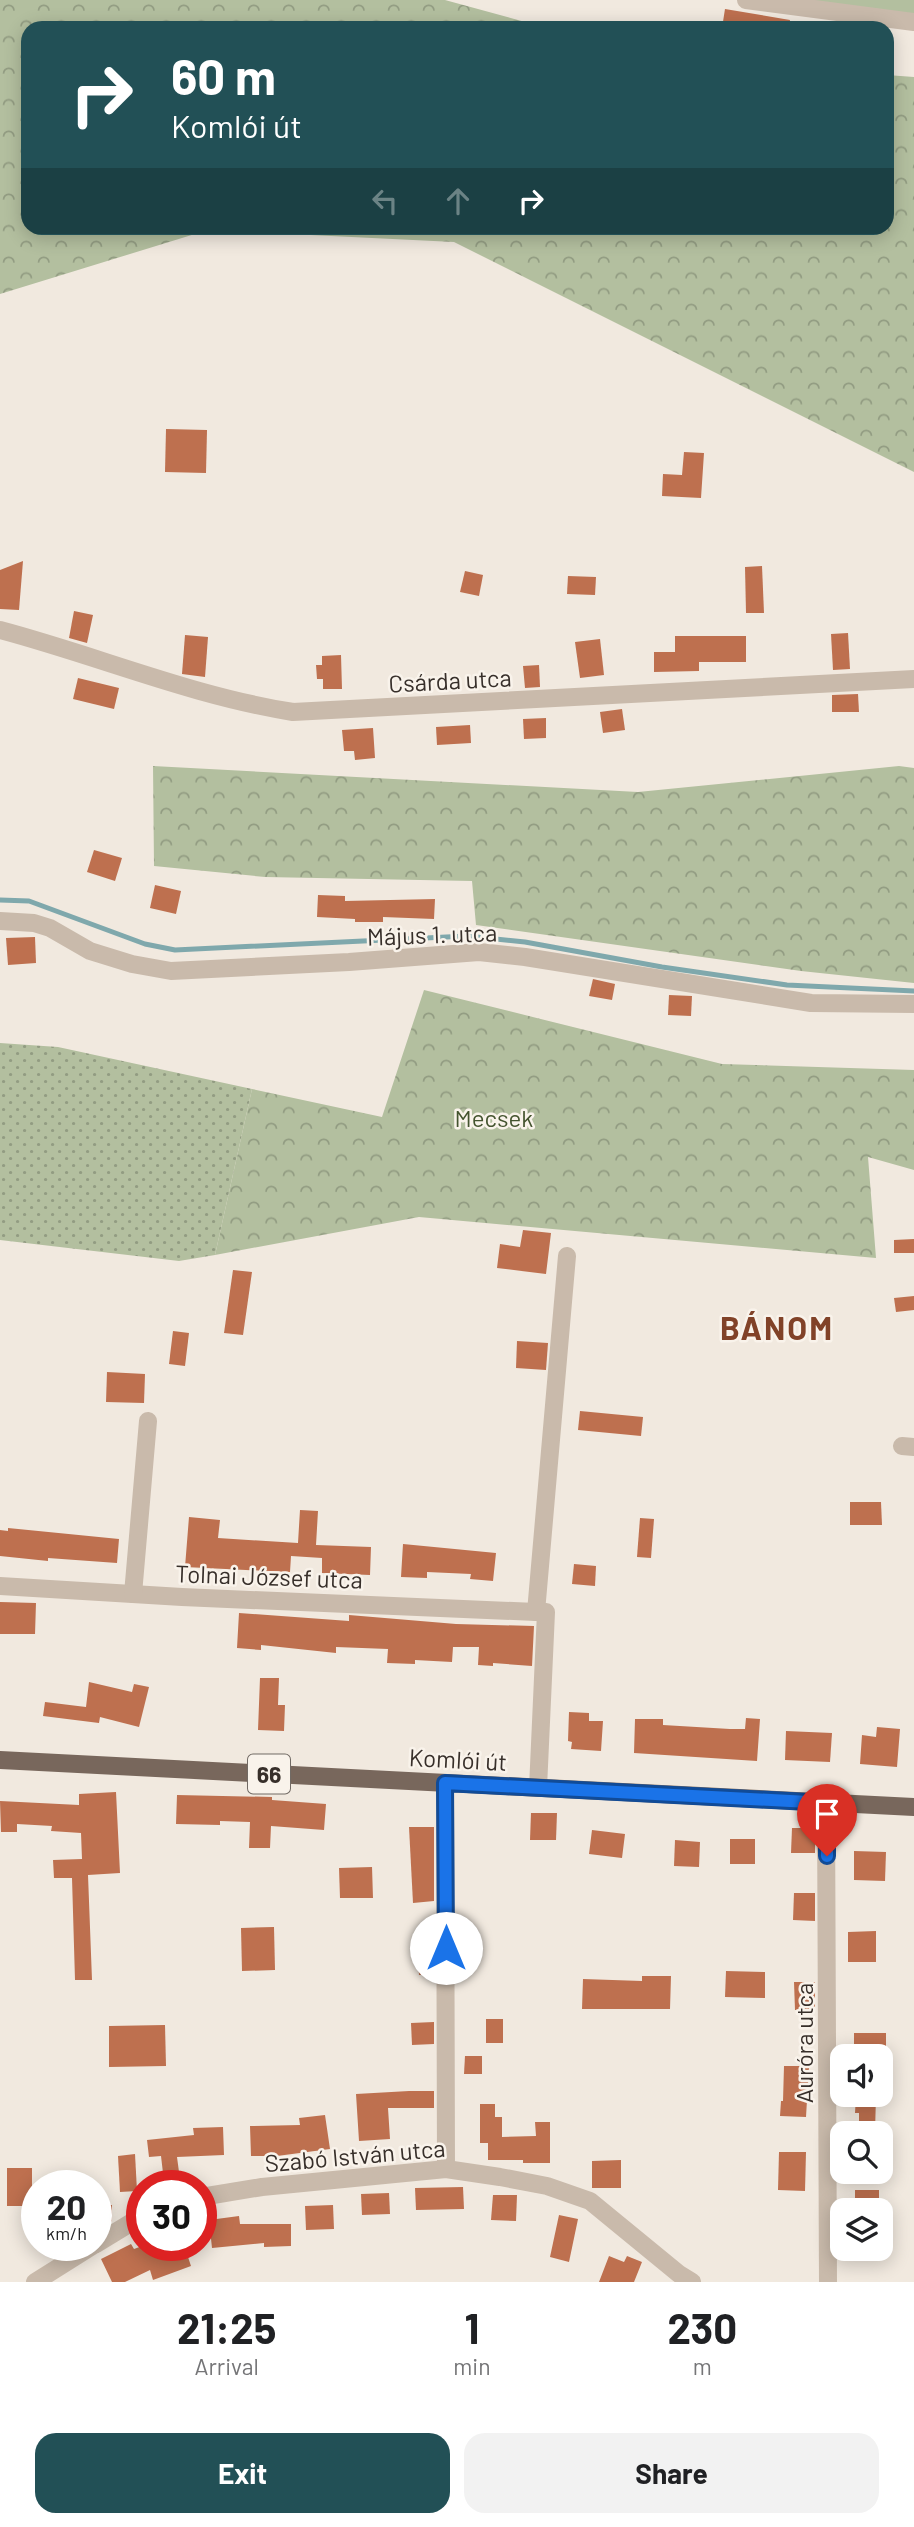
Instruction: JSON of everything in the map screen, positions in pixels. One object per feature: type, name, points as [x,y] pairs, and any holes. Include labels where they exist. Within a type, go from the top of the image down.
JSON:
[{"type":"main road","name":"Komlói út","points":[[0,1760],[914,1807]]},
{"type":"street","points":[[746,0],[914,22]]},
{"type":"street","name":"Csárda utca","points":[[0,631],[189,690],[293,712],[914,679]]},
{"type":"street","name":"Május 1. utca","points":[[0,920],[34,923],[50,928],[90,951],[132,964],[171,971],[479,952],[548,960],[811,1003],[914,1004]]},
{"type":"street","points":[[538,1788],[546,1612],[536,1612],[567,1256]]},
{"type":"street","points":[[133,1594],[148,1421]]},
{"type":"street","name":"Tolnai József utca","points":[[0,1586],[536,1612]]},
{"type":"street","points":[[445,1783],[446,2169]]},
{"type":"street","name":"Auróra utca","points":[[827,1803],[828,2282]]},
{"type":"street","name":"Szabó István utca","points":[[217,2194],[275,2185],[446,2169],[547,2186],[590,2201],[678,2274],[692,2282]]},
{"type":"street","points":[[35,2282],[68,2261]]},
{"type":"green space","points":[[0,0],[445,0],[522,21],[21,21],[21,235],[192,235],[0,294]]},
{"type":"green space","points":[[801,0],[914,0],[914,14]]},
{"type":"green space","points":[[894,76],[914,77],[914,472],[454,242],[310,235],[894,235]]},
{"type":"green space","points":[[153,766],[638,792],[899,766],[914,768],[914,983],[801,971],[476,925],[472,881],[265,877],[154,866]]},
{"type":"green space","name":"Mecsek","points":[[424,990],[722,1064],[914,1070],[914,1170],[868,1157],[876,1258],[419,1217],[215,1255],[252,1089],[382,1117]]},
{"type":"green space","points":[[0,1043],[58,1047],[252,1089],[215,1255],[179,1261],[0,1240]]},
{"type":"building","points":[[725,9],[790,20],[790,21],[723,21]]},
{"type":"building","points":[[166,429],[207,430],[206,473],[165,472]]},
{"type":"building","points":[[684,452],[704,453],[701,498],[662,496],[663,474],[682,475]]},
{"type":"building","points":[[23,561],[19,610],[0,609],[0,570]]},
{"type":"building","points":[[762,566],[764,613],[746,613],[745,567]]},
{"type":"building","points":[[465,571],[483,575],[479,596],[460,592]]},
{"type":"building","points":[[568,576],[596,577],[595,595],[567,594]]},
{"type":"building","points":[[74,611],[93,615],[87,643],[69,638]]},
{"type":"building","points":[[848,633],[850,669],[833,670],[831,634]]},
{"type":"building","points":[[185,635],[208,637],[205,677],[182,674]]},
{"type":"building","points":[[675,636],[746,636],[746,662],[699,662],[699,671],[654,672],[654,652],[675,652]]},
{"type":"building","points":[[600,639],[604,675],[580,678],[575,642]]},
{"type":"building","points":[[341,655],[342,689],[323,689],[323,679],[317,679],[316,665],[322,665],[322,656]]},
{"type":"building","points":[[539,665],[540,687],[525,688],[523,666]]},
{"type":"building","points":[[78,678],[119,688],[114,709],[73,699]]},
{"type":"building","points":[[858,694],[859,712],[832,712],[832,695]]},
{"type":"building","points":[[622,709],[625,730],[603,733],[600,712]]},
{"type":"building","points":[[546,718],[546,738],[524,739],[523,719]]},
{"type":"building","points":[[470,725],[471,743],[437,745],[436,727]]},
{"type":"building","points":[[373,728],[375,758],[355,760],[354,751],[344,751],[342,730]]},
{"type":"building","points":[[94,850],[122,858],[115,881],[87,872]]},
{"type":"building","points":[[155,885],[181,891],[176,914],[150,908]]},
{"type":"building","points":[[318,895],[345,896],[345,901],[435,899],[434,919],[383,917],[383,922],[355,922],[355,919],[317,917]]},
{"type":"building","points":[[35,937],[36,963],[8,965],[6,938]]},
{"type":"building","points":[[593,979],[615,984],[612,1000],[589,996]]},
{"type":"building","points":[[669,995],[692,996],[691,1016],[668,1015]]},
{"type":"building","points":[[523,1230],[551,1233],[546,1274],[497,1268],[500,1244],[520,1247]]},
{"type":"building","points":[[914,1239],[914,1253],[894,1253],[894,1240]]},
{"type":"building","points":[[233,1270],[252,1272],[243,1335],[224,1333]]},
{"type":"building","points":[[914,1296],[914,1310],[896,1312],[894,1298]]},
{"type":"building","points":[[173,1331],[189,1333],[185,1366],[169,1364]]},
{"type":"building","points":[[517,1341],[548,1343],[546,1370],[516,1368]]},
{"type":"building","points":[[107,1372],[145,1374],[144,1403],[106,1402]]},
{"type":"building","points":[[580,1411],[643,1417],[641,1436],[578,1430]]},
{"type":"building","points":[[850,1502],[881,1502],[882,1525],[850,1525]]},
{"type":"building","points":[[300,1510],[318,1511],[316,1545],[371,1547],[370,1575],[322,1573],[322,1558],[291,1556],[290,1572],[185,1567],[189,1517],[220,1520],[218,1538],[298,1543]]},
{"type":"building","points":[[640,1518],[654,1519],[651,1558],[637,1557]]},
{"type":"building","points":[[8,1528],[119,1539],[117,1563],[48,1558],[48,1561],[0,1556],[0,1530],[8,1531]]},
{"type":"building","points":[[403,1544],[496,1553],[493,1581],[470,1579],[471,1574],[427,1572],[427,1578],[401,1577]]},
{"type":"building","points":[[574,1564],[596,1566],[595,1586],[572,1584]]},
{"type":"building","points":[[0,1602],[36,1603],[35,1634],[0,1634]]},
{"type":"building","points":[[239,1613],[349,1621],[349,1615],[456,1624],[534,1626],[532,1666],[493,1663],[493,1666],[478,1665],[479,1647],[453,1647],[452,1662],[415,1660],[415,1664],[387,1663],[388,1649],[336,1647],[336,1653],[261,1645],[261,1650],[237,1648]]},
{"type":"building","points":[[260,1678],[279,1678],[278,1705],[285,1705],[284,1731],[258,1730]]},
{"type":"building","points":[[89,1682],[132,1692],[134,1684],[149,1687],[139,1727],[100,1717],[99,1723],[43,1716],[45,1702],[86,1707]]},
{"type":"building","points":[[569,1712],[589,1713],[589,1721],[603,1721],[601,1751],[571,1749],[572,1742],[568,1741]]},
{"type":"building","points":[[746,1718],[760,1719],[757,1761],[634,1753],[635,1719],[663,1719],[663,1725],[745,1729]]},
{"type":"building","points":[[877,1727],[900,1729],[897,1767],[860,1764],[862,1735],[876,1737]]},
{"type":"building","points":[[786,1731],[832,1733],[830,1762],[785,1760]]},
{"type":"building","points":[[116,1792],[120,1873],[88,1875],[92,1980],[75,1980],[72,1878],[54,1878],[53,1860],[82,1859],[81,1833],[51,1831],[52,1826],[17,1824],[17,1832],[1,1832],[0,1801],[79,1805],[79,1794]]},
{"type":"building","points":[[177,1795],[272,1797],[272,1800],[326,1804],[324,1830],[271,1826],[270,1848],[249,1848],[250,1822],[220,1821],[220,1825],[176,1824]]},
{"type":"building","points":[[531,1813],[557,1813],[556,1840],[530,1840]]},
{"type":"building","points":[[409,1827],[434,1827],[434,1901],[413,1903]]},
{"type":"building","points":[[792,1828],[815,1828],[815,1853],[791,1853]]},
{"type":"building","points":[[592,1830],[625,1834],[622,1858],[589,1854]]},
{"type":"building","points":[[730,1839],[755,1839],[755,1864],[730,1864]]},
{"type":"building","points":[[675,1840],[700,1842],[699,1867],[674,1866]]},
{"type":"building","points":[[854,1851],[886,1852],[885,1881],[854,1880]]},
{"type":"building","points":[[372,1867],[373,1898],[340,1898],[339,1868]]},
{"type":"building","points":[[794,1893],[815,1893],[815,1921],[793,1920]]},
{"type":"building","points":[[274,1927],[275,1970],[242,1971],[241,1928]]},
{"type":"building","points":[[876,1931],[876,1962],[848,1962],[848,1932]]},
{"type":"building","points":[[434,1947],[434,1975],[419,1975],[418,1948]]},
{"type":"building","points":[[726,1971],[765,1972],[765,1998],[725,1997]]},
{"type":"building","points":[[642,1976],[671,1976],[670,2009],[582,2009],[583,1979],[642,1981]]},
{"type":"building","points":[[794,1982],[815,1982],[815,2010],[795,2010]]},
{"type":"building","points":[[486,2019],[503,2019],[503,2043],[486,2043]]},
{"type":"building","points":[[434,2022],[434,2044],[412,2045],[411,2023]]},
{"type":"building","points":[[165,2025],[166,2066],[109,2067],[109,2026]]},
{"type":"building","points":[[854,2033],[886,2033],[886,2044],[854,2044]]},
{"type":"building","points":[[465,2056],[482,2056],[482,2074],[464,2074]]},
{"type":"building","points":[[784,2066],[809,2066],[806,2117],[780,2116]]},
{"type":"building","points":[[434,2091],[434,2108],[388,2108],[390,2139],[359,2141],[356,2094]]},
{"type":"building","points":[[480,2104],[495,2104],[495,2117],[502,2117],[502,2137],[536,2136],[535,2122],[550,2122],[550,2163],[488,2160],[488,2143],[480,2143]]},
{"type":"building","points":[[855,2107],[876,2107],[875,2121],[859,2121],[859,2113],[855,2113]]},
{"type":"building","points":[[325,2115],[330,2149],[277,2156],[251,2156],[250,2126],[300,2125],[299,2118]]},
{"type":"building","points":[[223,2127],[224,2155],[177,2157],[179,2170],[163,2170],[161,2156],[149,2157],[147,2140],[194,2135],[193,2128]]},
{"type":"building","points":[[779,2152],[806,2152],[805,2191],[778,2190]]},
{"type":"building","points":[[135,2154],[136,2170],[126,2170],[126,2192],[120,2192],[118,2156]]},
{"type":"building","points":[[621,2160],[621,2188],[592,2188],[592,2161]]},
{"type":"building","points":[[7,2168],[32,2168],[21,2170],[21,2206],[7,2206]]},
{"type":"building","points":[[463,2187],[464,2209],[416,2210],[415,2188]]},
{"type":"building","points":[[855,2190],[879,2190],[879,2198],[855,2198]]},
{"type":"building","points":[[389,2193],[390,2214],[362,2215],[361,2194]]},
{"type":"building","points":[[493,2195],[517,2195],[516,2221],[491,2220]]},
{"type":"building","points":[[333,2205],[334,2229],[306,2230],[305,2206]]},
{"type":"building","points":[[559,2215],[578,2219],[569,2262],[550,2257]]},
{"type":"building","points":[[239,2216],[240,2224],[291,2224],[291,2246],[264,2247],[264,2243],[217,2248],[217,2219]]},
{"type":"building","points":[[126,2246],[126,2261],[189,2261],[191,2266],[153,2280],[150,2270],[125,2282],[112,2282],[102,2261],[112,2261],[112,2254]]},
{"type":"building","points":[[609,2256],[624,2262],[627,2256],[642,2262],[634,2282],[599,2282]]},
{"type":"waterway","points":[[0,900],[29,901],[145,944],[175,950],[467,936],[525,942],[662,967],[787,985],[914,991]]},
{"type":"district","name":"BÁNOM","points":[[777,1327]]},
{"type":"route","points":[[446,1948],[445,1783],[827,1803],[827,1856]]}]
